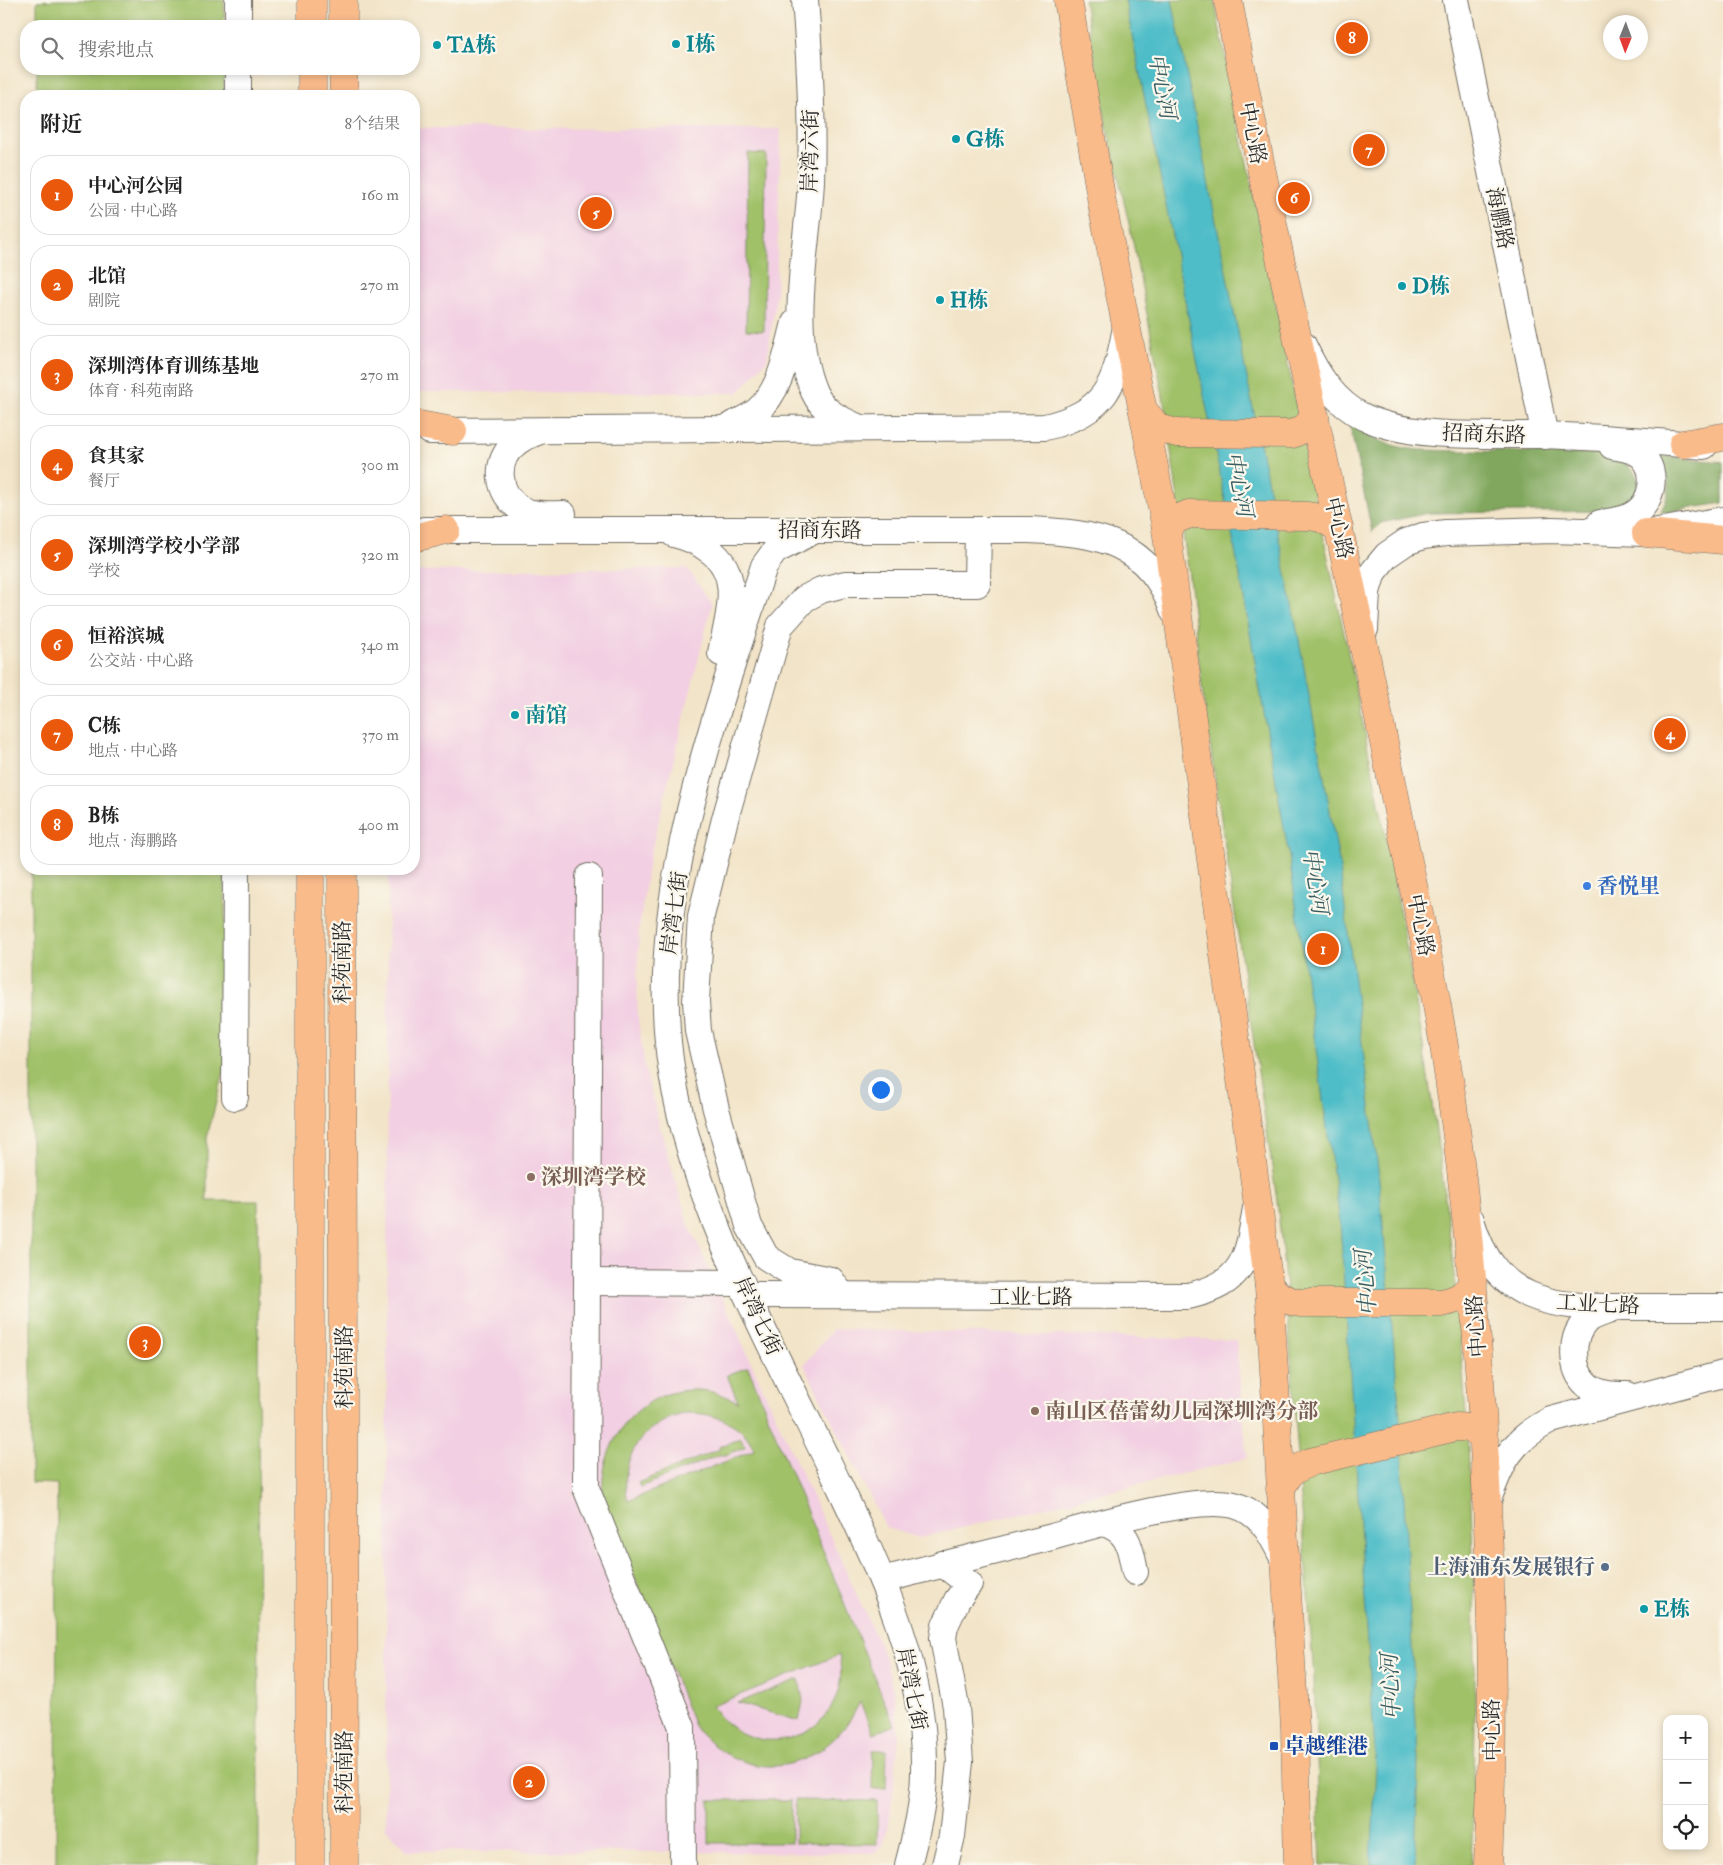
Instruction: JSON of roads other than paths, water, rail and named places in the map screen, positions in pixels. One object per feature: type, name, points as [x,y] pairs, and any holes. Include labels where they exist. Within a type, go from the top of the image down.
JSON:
[{"type":"main road","points":[[312,0],[312,20]]},
{"type":"main road","points":[[343,0],[343,20]]},
{"type":"main road","points":[[1068,0],[1102,203],[1166,528],[1256,1205],[1269,1286],[1296,1728],[1298,1865]]},
{"type":"main road","name":"中心路","points":[[1228,0],[1261,176],[1367,652],[1440,1020],[1466,1205],[1484,1439],[1487,1504],[1493,1765],[1488,1865]]},
{"type":"main road","points":[[312,75],[312,90]]},
{"type":"main road","points":[[343,75],[344,90]]},
{"type":"main road","points":[[1142,410],[1158,428],[1177,433],[1292,434],[1305,428],[1314,416]]},
{"type":"main road","points":[[420,425],[453,431]]},
{"type":"main road","points":[[1684,444],[1723,437]]},
{"type":"main road","points":[[1166,528],[1177,518],[1189,514],[1308,516],[1321,518],[1339,528]]},
{"type":"main road","points":[[420,536],[446,530]]},
{"type":"main road","points":[[1646,533],[1723,540]]},
{"type":"main road","name":"科苑南路","points":[[310,875],[310,1865]]},
{"type":"main road","name":"科苑南路","points":[[342,875],[344,1865]]},
{"type":"main road","points":[[1269,1286],[1277,1295],[1287,1301],[1300,1303],[1440,1304],[1453,1302],[1464,1296],[1473,1284]]},
{"type":"main road","points":[[1280,1489],[1291,1472],[1310,1462],[1456,1427],[1471,1428],[1484,1439]]},
{"type":"main road","points":[[1490,1826],[1502,1865]]},
{"type":"street","points":[[238,0],[238,20]]},
{"type":"street","name":"岸湾六街","points":[[801,303],[811,172],[811,101],[805,0]]},
{"type":"street","name":"海鹏路","points":[[1456,0],[1545,436]]},
{"type":"street","points":[[238,75],[238,90]]},
{"type":"street","points":[[725,428],[756,412],[769,399],[783,367],[801,303]]},
{"type":"street","points":[[801,303],[804,354],[815,392],[832,416],[863,430]]},
{"type":"street","points":[[420,431],[725,428],[863,430],[1045,428],[1070,421],[1092,408],[1106,393],[1118,370],[1127,324]]},
{"type":"street","name":"招商东路","points":[[1295,326],[1316,371],[1336,396],[1362,416],[1390,426],[1430,432],[1573,437],[1723,448]]},
{"type":"street","points":[[542,431],[514,444],[502,462],[500,473],[502,485],[512,503],[531,513],[601,515],[654,530],[680,535],[701,544],[718,556],[726,567],[730,577],[731,596],[713,690],[705,752]]},
{"type":"street","points":[[1552,530],[1621,520],[1634,515],[1648,499],[1651,487],[1649,467],[1643,457],[1636,452],[1573,437]]},
{"type":"street","points":[[1367,652],[1364,617],[1366,592],[1373,572],[1387,555],[1406,542],[1446,533],[1552,530],[1646,533],[1723,520]]},
{"type":"street","name":"招商东路","points":[[420,530],[978,530],[1074,532],[1118,544],[1133,553],[1156,575],[1164,588],[1180,628]]},
{"type":"street","points":[[705,752],[764,566],[775,551],[793,539],[815,530]]},
{"type":"street","points":[[842,1295],[831,1280],[790,1272],[766,1257],[748,1226],[716,1110],[698,1032],[696,1001],[701,916],[725,819],[780,626],[804,599],[821,590],[845,584],[977,584],[978,530]]},
{"type":"street","name":"岸湾七街","points":[[705,752],[673,903],[667,964],[668,1042],[672,1072],[688,1141],[714,1215],[745,1289],[882,1580],[913,1675],[923,1740],[924,1772],[922,1802],[908,1865]]},
{"type":"street","points":[[235,1097],[236,875]]},
{"type":"street","points":[[589,877],[586,1488],[682,1726],[682,1865]]},
{"type":"street","name":"工业七路","points":[[588,1282],[842,1295],[1188,1296],[1220,1287],[1231,1279],[1242,1264],[1248,1248],[1256,1205]]},
{"type":"street","name":"工业七路","points":[[1466,1205],[1477,1242],[1489,1263],[1521,1292],[1563,1305],[1618,1307],[1723,1306]]},
{"type":"street","points":[[1618,1307],[1588,1320],[1577,1334],[1574,1350],[1577,1370],[1588,1386],[1605,1394],[1636,1396]]},
{"type":"street","points":[[1487,1504],[1500,1465],[1515,1445],[1532,1429],[1551,1420],[1723,1374]]},
{"type":"street","points":[[882,1580],[1104,1523],[1167,1509],[1207,1504],[1234,1505],[1257,1515],[1270,1532],[1285,1562]]},
{"type":"street","points":[[1104,1523],[1124,1533],[1130,1548],[1135,1572]]},
{"type":"street","points":[[943,1564],[968,1584],[957,1600],[945,1626],[944,1638],[956,1707],[960,1762],[952,1836],[945,1865]]},
{"type":"water","name":"中心河","points":[[1125,0],[1172,0],[1299,640],[1339,861],[1378,1169],[1399,1405],[1418,1760],[1415,1865],[1371,1865],[1376,1766],[1340,1222],[1290,862],[1239,570]]},
{"type":"place","name":"B栋","points":[[1352,38]]},
{"type":"place","name":"I栋","points":[[676,44]]},
{"type":"place","name":"TA栋","points":[[437,45]]},
{"type":"place","name":"G栋","points":[[956,139]]},
{"type":"place","name":"C栋","points":[[1369,150]]},
{"type":"place","name":"恒裕滨城","points":[[1294,198]]},
{"type":"place","name":"深圳湾学校小学部","points":[[596,213]]},
{"type":"place","name":"D栋","points":[[1402,286]]},
{"type":"place","name":"H栋","points":[[940,300]]},
{"type":"place","name":"南馆","points":[[515,715]]},
{"type":"place","name":"食其家","points":[[1670,734]]},
{"type":"place","name":"香悦里","points":[[1587,886]]},
{"type":"place","name":"中心河公园","points":[[1323,949]]},
{"type":"place","name":"深圳湾学校","points":[[531,1177]]},
{"type":"place","name":"深圳湾体育训练基地","points":[[145,1342]]},
{"type":"place","name":"南山区蓓蕾幼儿园深圳湾分部","points":[[1035,1411]]},
{"type":"place","name":"上海浦东发展银行","points":[[1605,1567]]},
{"type":"place","name":"E栋","points":[[1644,1609]]},
{"type":"place","name":"卓越维港","points":[[1274,1746]]},
{"type":"place","name":"北馆","points":[[529,1782]]}]
